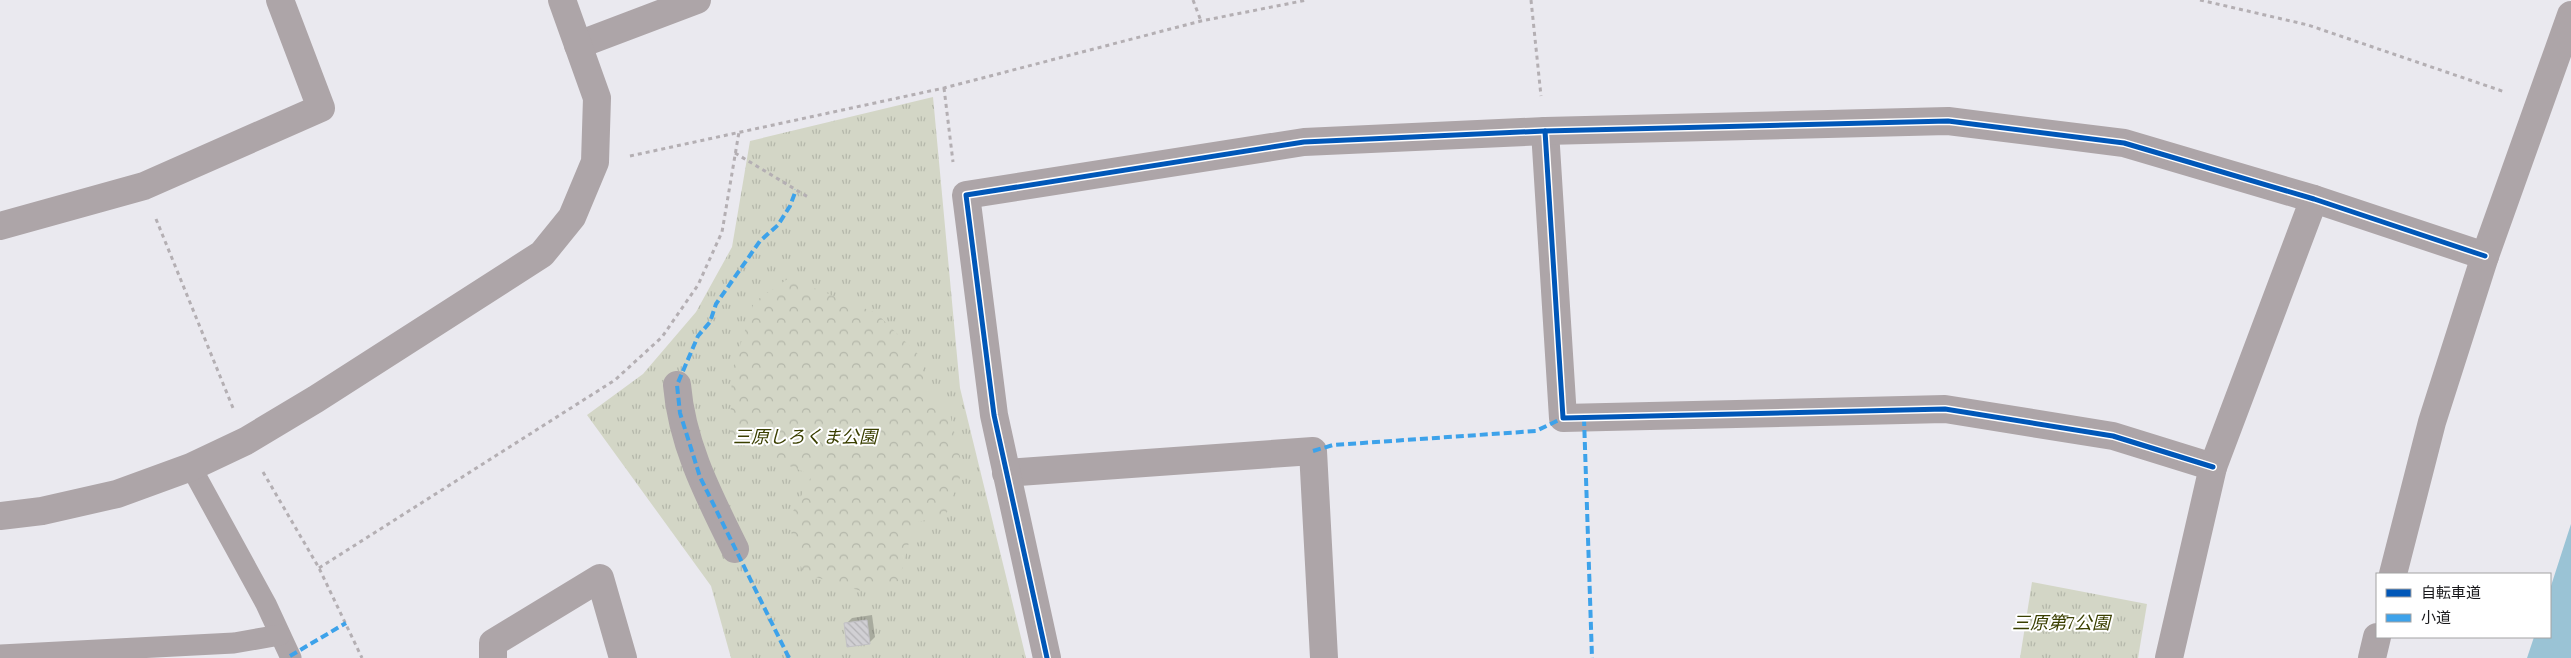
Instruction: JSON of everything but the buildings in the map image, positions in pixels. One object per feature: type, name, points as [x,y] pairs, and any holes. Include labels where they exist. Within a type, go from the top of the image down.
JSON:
[{"type":"street","points":[[0,226],[144,186],[321,108],[280,0]]},
{"type":"street","points":[[0,516],[42,510],[116,494],[191,467],[246,441],[316,400],[542,254],[572,216],[595,162],[597,98],[562,0]]},
{"type":"street","points":[[578,45],[697,0]]},
{"type":"street","points":[[2393,573],[2432,422],[2485,256],[2571,15]]},
{"type":"street","points":[[1047,658],[994,415],[966,195],[1304,142],[1545,132],[1948,121],[2124,143],[2314,199],[2485,256]]},
{"type":"street","points":[[1545,132],[1563,418],[1945,409],[2112,436],[2213,468]]},
{"type":"street","points":[[2169,658],[2213,468],[2314,199]]},
{"type":"street","points":[[678,385],[680,413],[700,477],[735,549]]},
{"type":"street","points":[[1006,473],[1313,451],[1324,658]]},
{"type":"street","points":[[493,658],[492,643],[600,578],[623,658]]},
{"type":"street","points":[[2372,658],[2377,638]]},
{"type":"lane","points":[[191,467],[291,658]]},
{"type":"lane","points":[[0,655],[234,643],[280,635]]},
{"type":"path","points":[[1194,0],[1201,21]]},
{"type":"path","points":[[595,162],[944,88],[1201,21],[1307,0]]},
{"type":"path","points":[[1531,0],[1545,132]]},
{"type":"path","points":[[2200,0],[2308,25],[2506,92]]},
{"type":"path","points":[[944,88],[954,166],[966,195]]},
{"type":"path","points":[[320,568],[615,380],[662,337],[698,285],[722,232],[739,132]]},
{"type":"path","points":[[735,153],[808,196]]},
{"type":"path","points":[[144,186],[246,441],[320,568],[362,658]]},
{"type":"green space","name":"三原しろくま公園","points":[[933,97],[960,388],[1026,658],[731,658],[711,586],[587,415],[643,374],[696,312],[732,247],[750,141]]},
{"type":"green space","points":[[789,278],[876,313],[923,359],[923,390],[949,410],[963,469],[946,515],[914,523],[899,581],[861,591],[803,573],[788,521],[812,475],[782,463],[730,432],[732,371],[754,302]]},
{"type":"green space","name":"三原第7公園","points":[[2032,582],[2147,604],[2138,658],[2020,658]]},
{"type":"water","points":[[2571,524],[2571,658],[2527,658],[2534,638],[2551,638],[2551,586]]},
{"type":"marked path","points":[[789,658],[700,477],[680,413],[677,385],[698,336],[710,322],[716,304],[760,241],[778,225],[790,206],[796,190]]},
{"type":"marked path","points":[[1313,451],[1333,445],[1536,431],[1563,418]]},
{"type":"marked path","points":[[1584,418],[1592,658]]},
{"type":"marked path","points":[[290,656],[346,623]]},
{"type":"cycle path","points":[[1047,658],[994,415],[966,195],[1304,142],[1545,131],[1948,121],[2124,143],[2314,199],[2485,256]]},
{"type":"cycle path","points":[[1545,131],[1563,418],[1945,409],[2113,436],[2213,467]]}]
